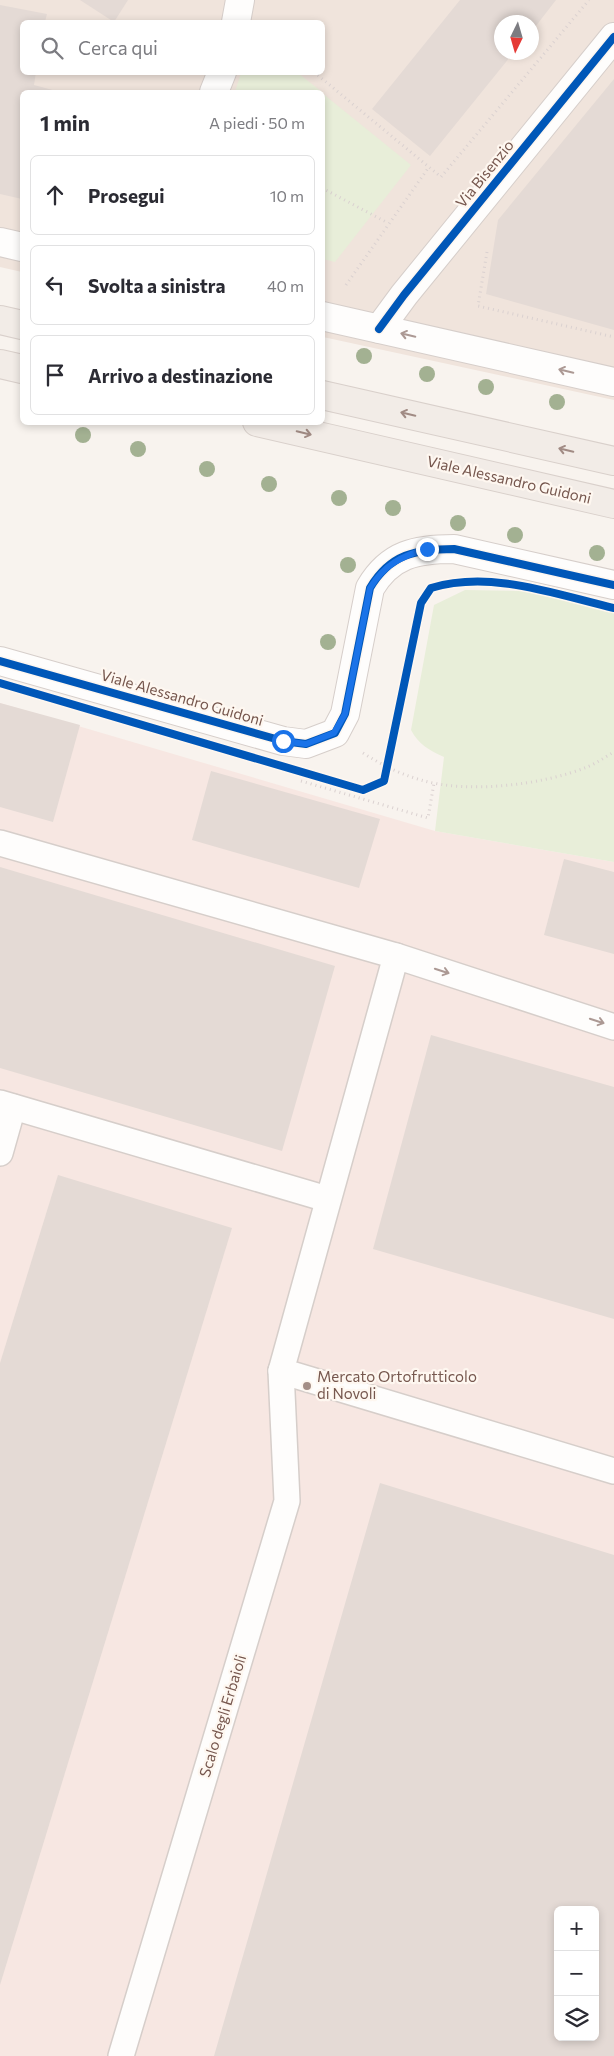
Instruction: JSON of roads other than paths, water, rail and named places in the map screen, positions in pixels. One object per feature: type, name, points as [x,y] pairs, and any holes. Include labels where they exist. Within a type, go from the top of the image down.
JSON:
[{"type":"main road","points":[[0,320],[20,325]]},
{"type":"main road","points":[[0,364],[20,369]]},
{"type":"main road","points":[[325,396],[614,461]]},
{"type":"main road","name":"Viale Alessandro Guidoni","points":[[270,425],[614,504]]},
{"type":"street","points":[[236,20],[240,0]]},
{"type":"street","name":"Via Bisenzio","points":[[379,329],[404,295],[614,37]]},
{"type":"street","points":[[215,90],[221,75]]},
{"type":"street","points":[[0,242],[20,247]]},
{"type":"street","points":[[325,317],[614,382]]},
{"type":"street","name":"Viale Alessandro Guidoni","points":[[0,660],[283,741],[306,744],[334,733],[345,714],[370,588],[382,571],[407,554],[427,549],[454,549],[614,584]]},
{"type":"lane","points":[[0,843],[396,956],[614,1027]]},
{"type":"lane","name":"Scalo degli Erbaioli","points":[[121,2056],[288,1501],[281,1371],[327,1198],[396,956]]},
{"type":"lane","points":[[0,1153],[7,1105],[327,1198]]},
{"type":"lane","points":[[281,1371],[614,1471]]},
{"type":"place","name":"Mercato Ortofrutticolo di Novoli","points":[[307,1386]]}]
